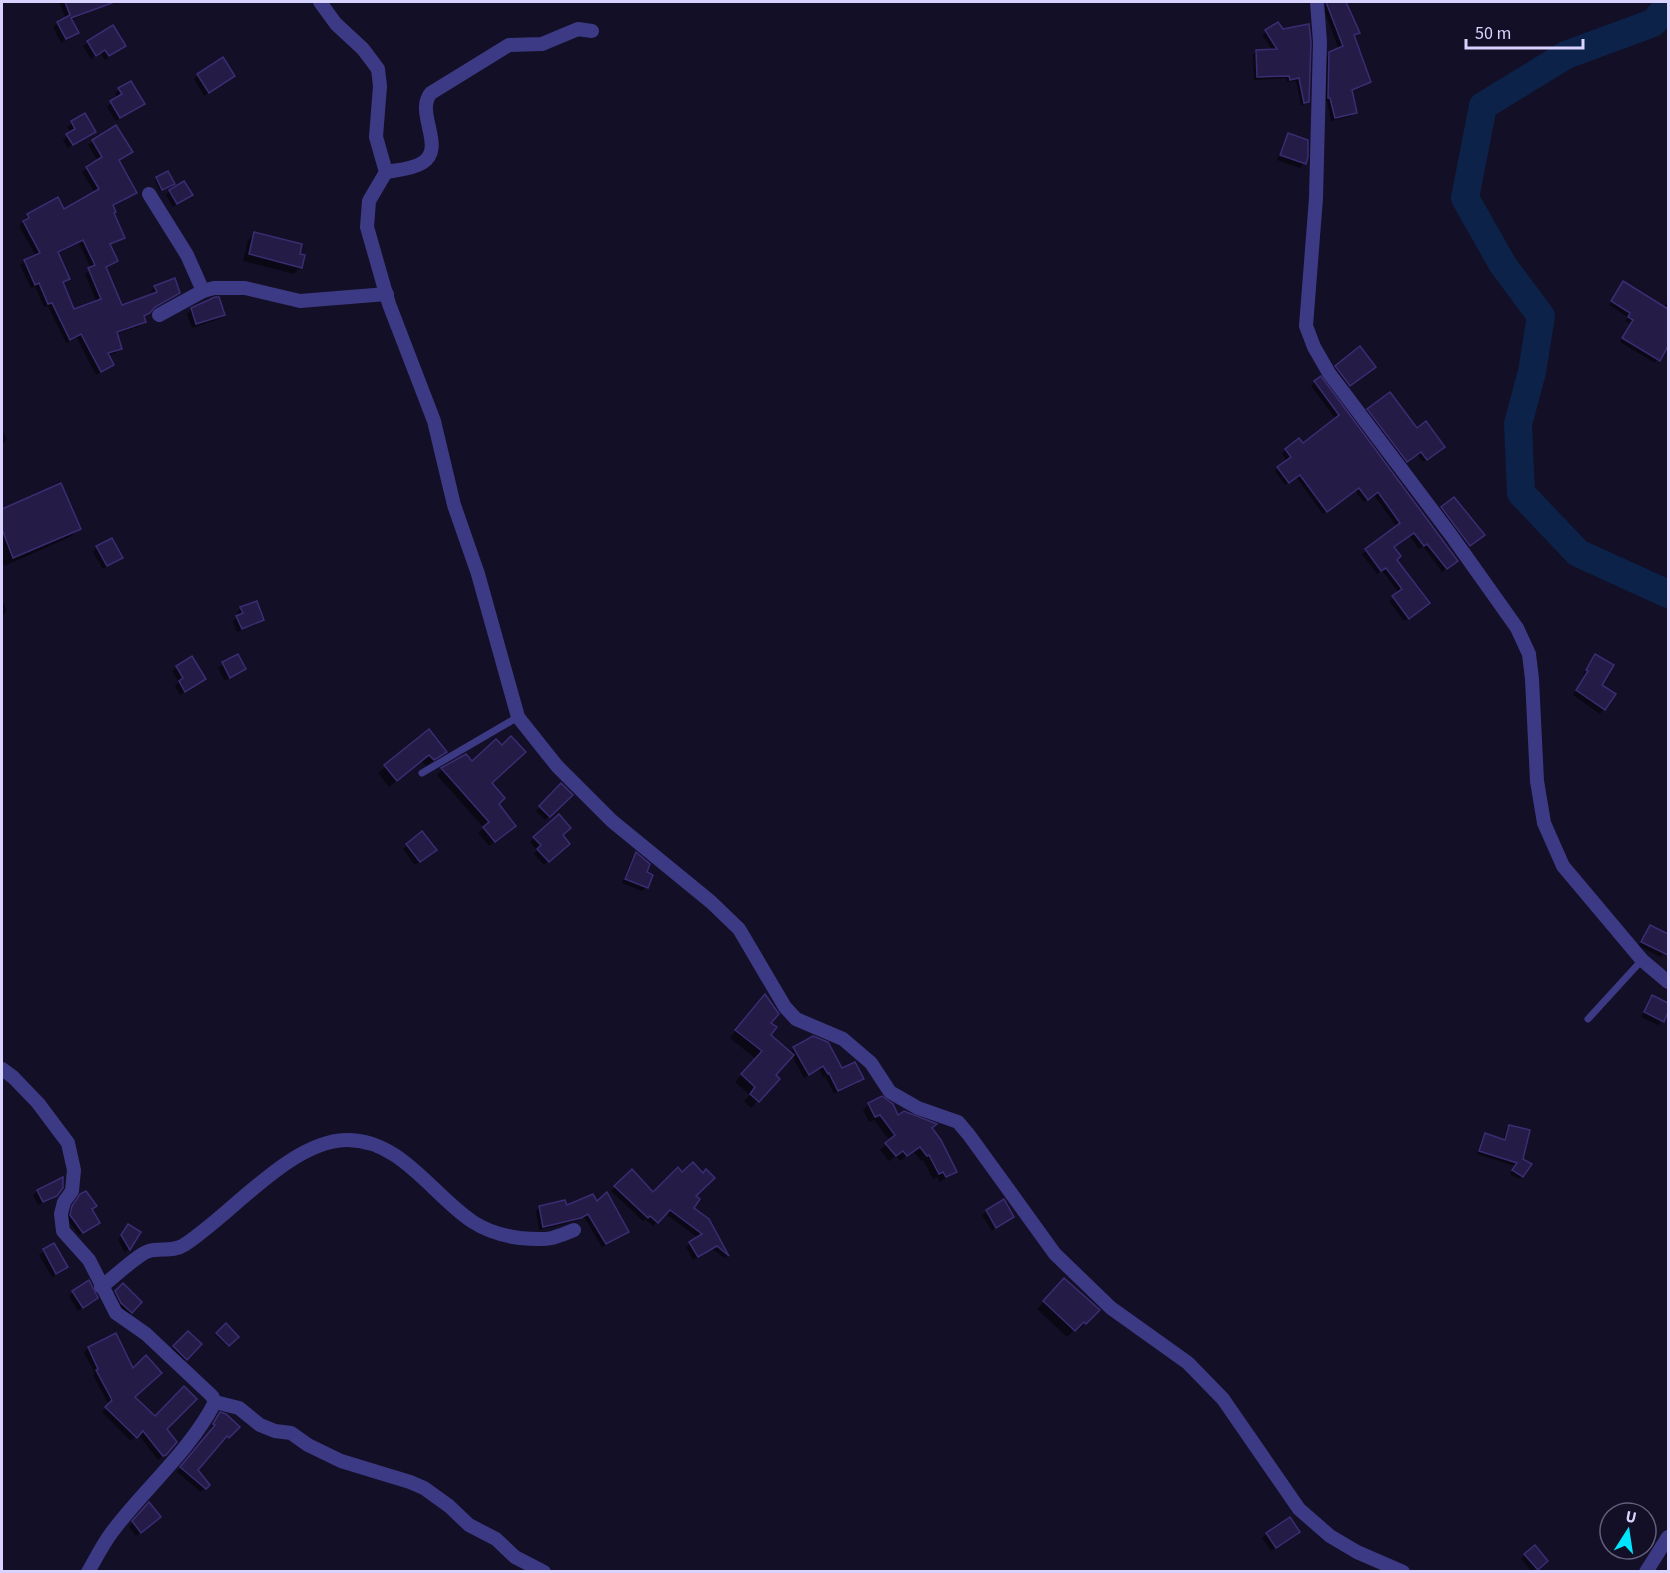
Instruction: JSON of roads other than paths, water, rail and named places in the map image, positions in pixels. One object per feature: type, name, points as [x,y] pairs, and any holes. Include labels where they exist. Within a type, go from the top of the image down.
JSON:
[{"type":"street","points":[[320,2],[336,24],[363,49],[378,69],[380,86],[376,137],[386,172],[369,201],[366,213],[367,227],[387,294],[434,421],[454,505],[478,574],[518,717],[557,766],[612,821],[711,902],[739,929],[785,1007],[796,1019],[843,1039],[858,1050],[871,1063],[890,1092],[918,1108],[958,1122],[1055,1254],[1111,1308],[1188,1362],[1223,1399],[1299,1509],[1330,1536],[1357,1552],[1404,1572]]},
{"type":"street","points":[[1317,2],[1320,42],[1316,198],[1306,326],[1314,347],[1329,373],[1451,535],[1517,628],[1529,654],[1537,781],[1544,823],[1563,866],[1642,960],[1668,982]]},
{"type":"street","points":[[386,172],[420,165],[428,158],[432,147],[425,104],[431,93],[509,45],[542,44],[578,29],[592,31]]},
{"type":"street","points":[[149,194],[187,255],[203,291]]},
{"type":"street","points":[[159,315],[203,291],[214,288],[245,288],[300,301],[387,294]]},
{"type":"street","points":[[2,1069],[38,1103],[68,1143],[75,1170],[72,1191],[64,1202],[61,1214],[63,1231],[89,1260],[116,1313],[146,1334],[212,1396],[215,1402],[239,1408],[260,1425],[275,1431],[291,1433],[308,1445],[341,1461],[424,1488],[449,1506],[469,1525],[495,1539],[514,1557],[544,1572]]},
{"type":"street","points":[[102,1287],[147,1252],[182,1246],[295,1156],[315,1146],[336,1141],[361,1141],[394,1154],[459,1212],[475,1224],[492,1231],[512,1237],[532,1239],[552,1238],[574,1230]]},
{"type":"street","points":[[88,1572],[111,1533],[191,1442],[215,1402]]},
{"type":"street","points":[[1646,1572],[1668,1537]]},
{"type":"lane","points":[[422,773],[518,717]]},
{"type":"lane","points":[[1588,1019],[1642,960]]},
{"type":"waterway","points":[[1668,6],[1653,23],[1566,55],[1483,106],[1465,198],[1503,265],[1541,316],[1532,372],[1518,424],[1521,493],[1578,553],[1668,594]]}]
